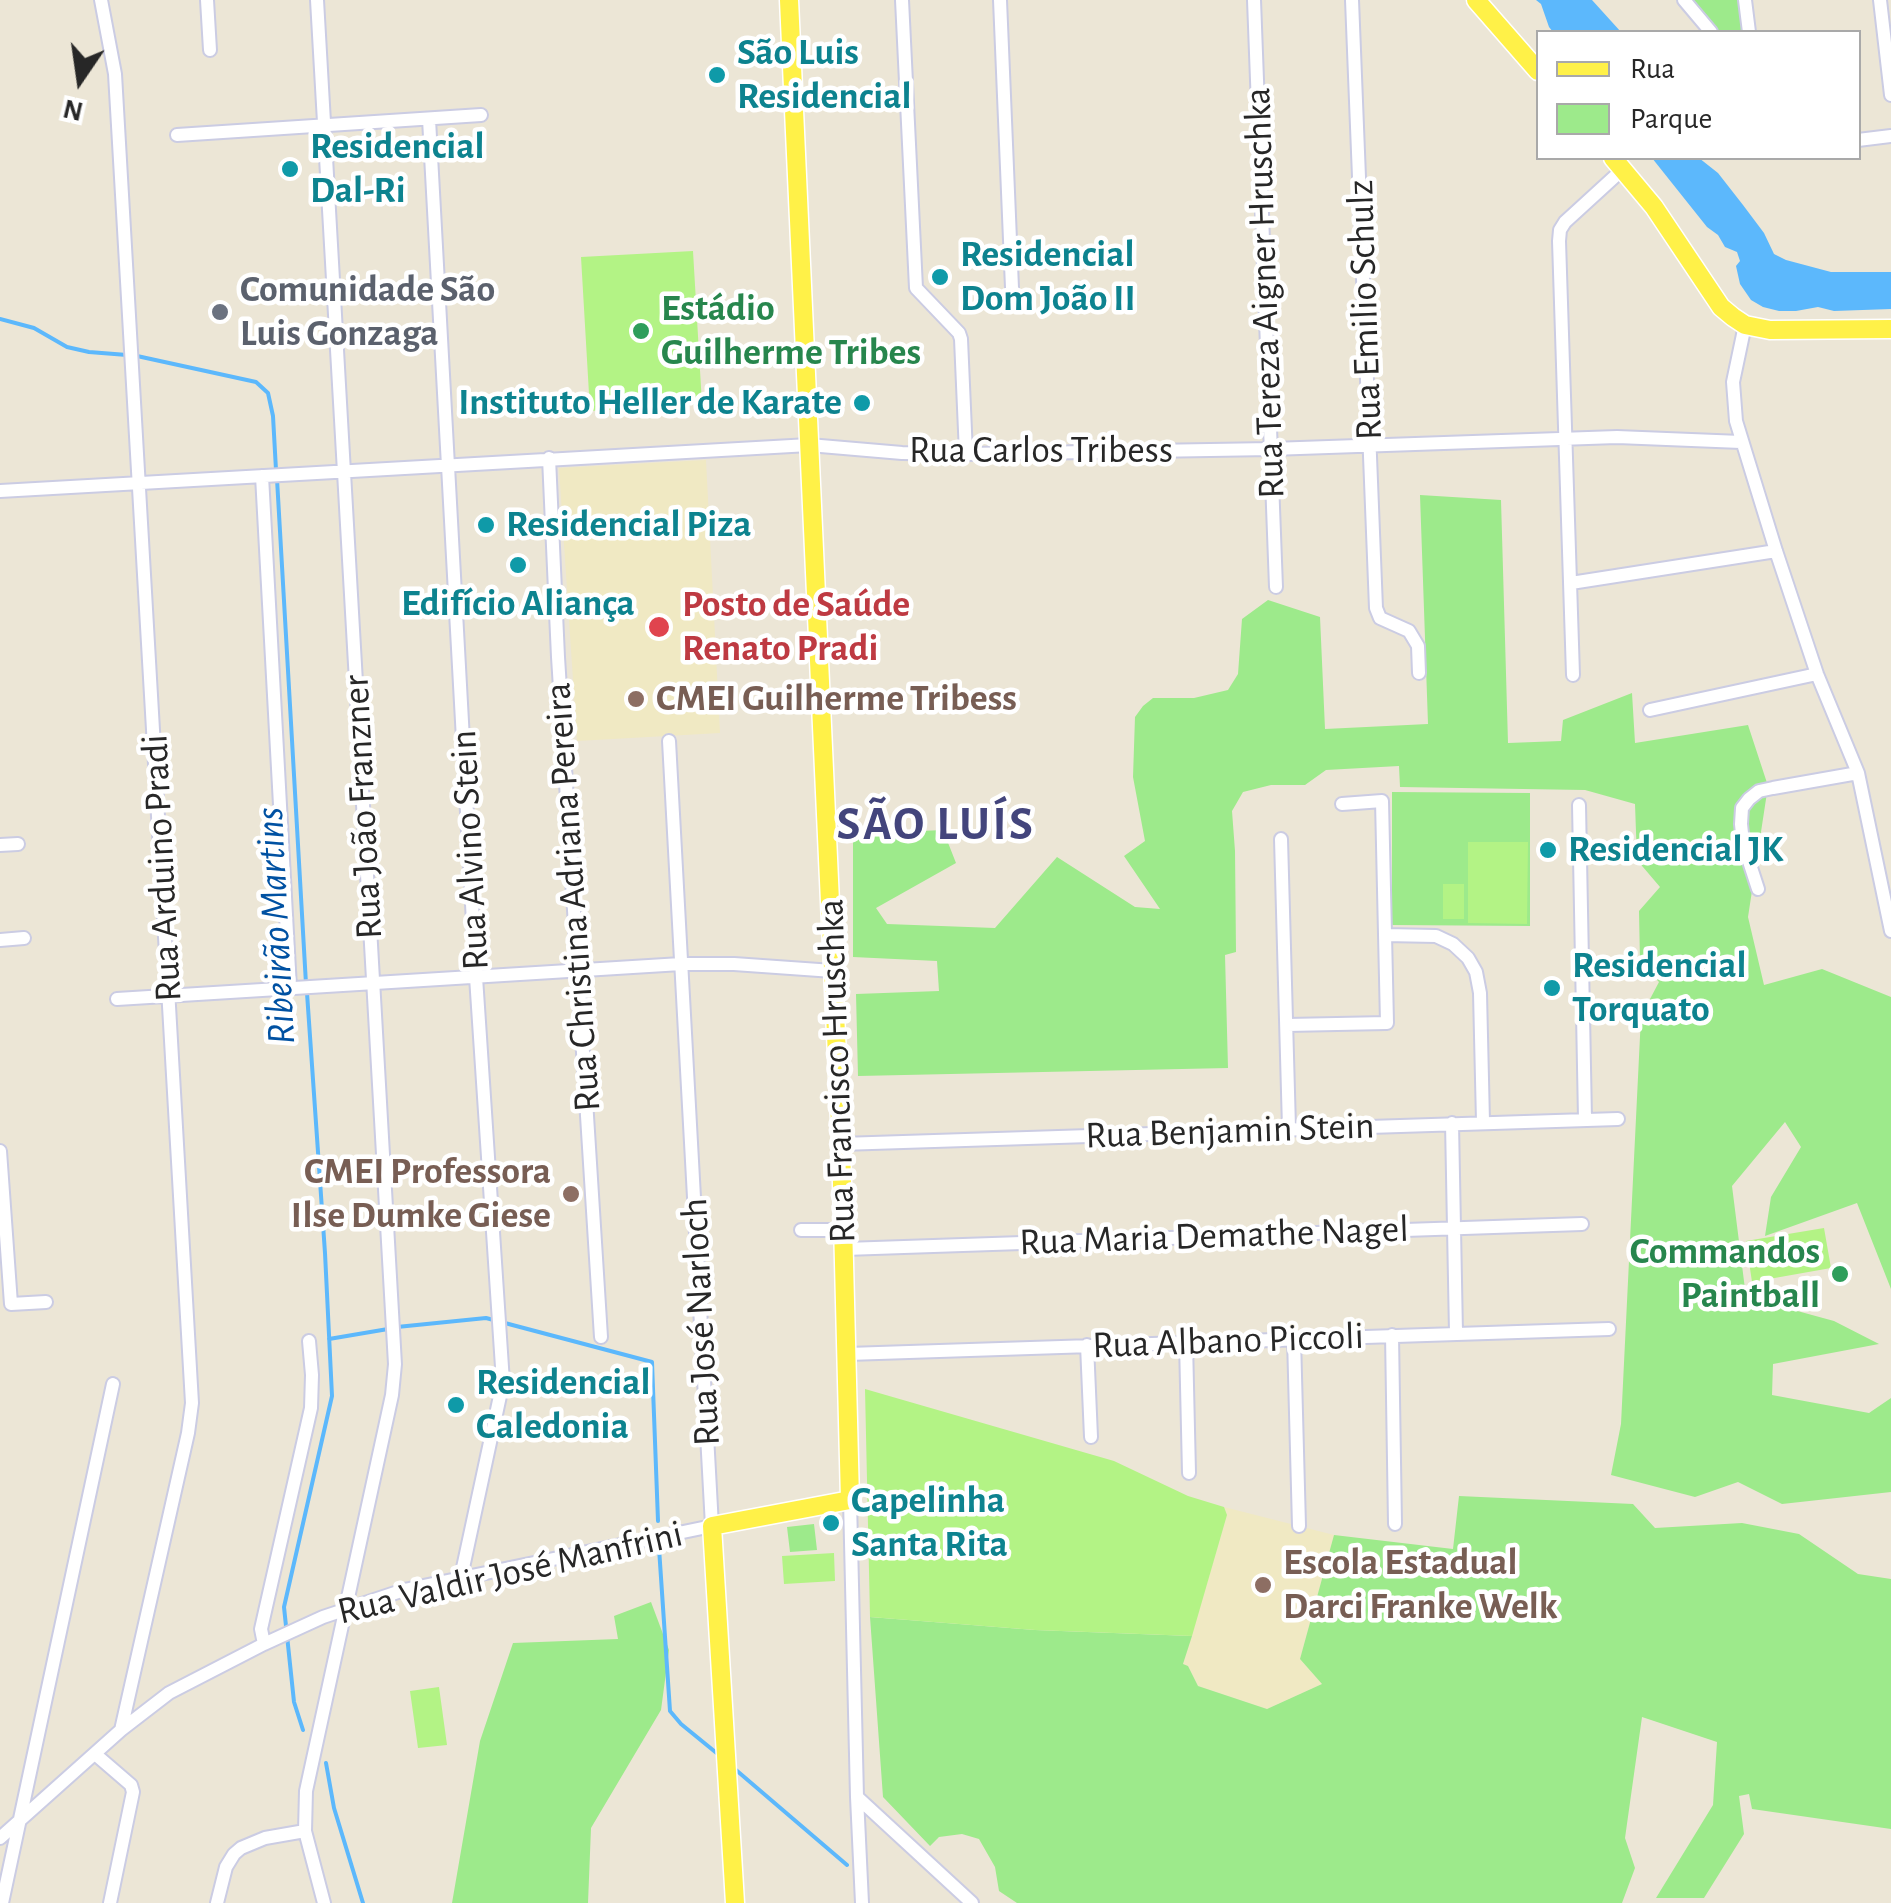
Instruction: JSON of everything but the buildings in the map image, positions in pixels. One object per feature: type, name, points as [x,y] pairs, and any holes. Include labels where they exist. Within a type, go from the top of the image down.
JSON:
[{"type":"main road","name":"Rua Francisco Hruschka","points":[[789,0],[841,1144],[850,1500]]},
{"type":"main road","points":[[1476,0],[1536,70]]},
{"type":"main road","points":[[1618,163],[1654,207],[1721,308],[1746,325],[1797,331],[1891,329]]},
{"type":"main road","name":"Rua Valdir José Manfrini","points":[[712,1526],[850,1500]]},
{"type":"main road","name":"Rua José Narloch","points":[[712,1526],[735,1903]]},
{"type":"street","name":"Rua Arduino Pradi","points":[[100,0],[115,74],[192,1404],[121,1730]]},
{"type":"street","points":[[206,0],[210,50]]},
{"type":"street","name":"Rua João Franzner","points":[[316,0],[395,1364],[392,1395],[310,1765],[304,1810],[305,1830],[324,1903]]},
{"type":"street","points":[[902,0],[916,288],[959,333],[966,454]]},
{"type":"street","points":[[1000,0],[1012,288]]},
{"type":"street","name":"Rua Tereza Aigner Hruschka","points":[[1254,0],[1276,587]]},
{"type":"street","name":"Rua Emilio Schulz","points":[[1352,0],[1376,608],[1380,618],[1409,631],[1418,646],[1420,673]]},
{"type":"street","points":[[1684,0],[1709,30]]},
{"type":"street","points":[[1745,0],[1749,30]]},
{"type":"street","points":[[1880,0],[1891,95]]},
{"type":"street","points":[[177,135],[481,115]]},
{"type":"street","name":"Rua Alvino Stein","points":[[429,119],[502,1395],[461,1578]]},
{"type":"street","points":[[1861,140],[1891,136]]},
{"type":"street","points":[[1573,675],[1560,230],[1618,163]]},
{"type":"street","points":[[1746,325],[1732,398],[1741,442],[1818,674],[1858,773],[1891,931]]},
{"type":"street","name":"Rua Carlos Tribess","points":[[0,491],[809,445],[966,454],[1617,438],[1741,442]]},
{"type":"street","name":"Rua Christina Adriana Pereira","points":[[549,458],[602,1337]]},
{"type":"street","points":[[271,476],[294,988]]},
{"type":"street","points":[[1571,584],[1776,552]]},
{"type":"street","points":[[1650,710],[1818,674]]},
{"type":"street","name":"Rua José Narloch","points":[[669,741],[712,1526]]},
{"type":"street","points":[[1758,889],[1740,824],[1742,808],[1749,799],[1773,788],[1858,773]]},
{"type":"street","points":[[1287,1025],[1387,1023],[1382,802],[1342,804]]},
{"type":"street","points":[[1579,806],[1585,1120]]},
{"type":"street","points":[[1281,840],[1289,1128]]},
{"type":"street","points":[[0,846],[18,844]]},
{"type":"street","points":[[1385,934],[1436,936],[1453,944],[1476,972],[1484,1122]]},
{"type":"street","points":[[0,940],[24,938]]},
{"type":"street","points":[[116,999],[682,964],[833,971]]},
{"type":"street","name":"Rua Benjamin Stein","points":[[841,1144],[1618,1119]]},
{"type":"street","points":[[1452,1124],[1456,1333]]},
{"type":"street","points":[[0,1151],[10,1304],[46,1302]]},
{"type":"street","name":"Rua Maria Demathe Nagel","points":[[802,1230],[844,1240],[1582,1224]]},
{"type":"street","name":"Rua Albano Piccoli","points":[[848,1354],[1609,1330]]},
{"type":"street","points":[[1392,1335],[1394,1524]]},
{"type":"street","points":[[1294,1338],[1299,1526]]},
{"type":"street","points":[[264,1644],[260,1628],[310,1408],[309,1341]]},
{"type":"street","points":[[1186,1342],[1188,1472]]},
{"type":"street","points":[[1088,1345],[1091,1437]]},
{"type":"street","points":[[2,1903],[113,1384]]},
{"type":"street","name":"Rua Francisco Hruschka","points":[[850,1500],[862,1903]]},
{"type":"street","name":"Rua Valdir José Manfrini","points":[[0,1838],[121,1730],[169,1693],[298,1628],[404,1590],[712,1526]]},
{"type":"street","points":[[95,1754],[133,1792],[110,1903]]},
{"type":"street","points":[[856,1797],[972,1903]]},
{"type":"street","points":[[217,1903],[226,1867],[241,1848],[305,1830]]},
{"type":"shaded area","points":[[706,460],[720,733],[577,741],[559,468]]},
{"type":"shaded area","name":"Escola Estadual Darci Franke Welk","points":[[1224,1507],[1334,1535],[1300,1659],[1322,1684],[1267,1709],[1198,1686],[1188,1666],[1183,1664],[1227,1515]]},
{"type":"green space","points":[[1686,0],[1740,0],[1744,30],[1711,30]]},
{"type":"green space","name":"Estádio Guilherme Tribes","points":[[693,251],[702,404],[590,411],[581,257]]},
{"type":"green space","points":[[1420,495],[1501,500],[1508,743],[1561,741],[1563,720],[1632,693],[1635,743],[1748,725],[1768,786],[1748,917],[1764,985],[1822,969],[1891,997],[1891,1289],[1857,1203],[1765,1236],[1771,1197],[1801,1147],[1785,1122],[1732,1186],[1746,1297],[1834,1321],[1879,1344],[1773,1364],[1772,1395],[1869,1413],[1891,1398],[1891,1492],[1782,1504],[1738,1482],[1695,1497],[1611,1475],[1621,1424],[1641,1016],[1659,982],[1640,962],[1639,911],[1660,887],[1637,860],[1635,804],[1585,790],[1400,787],[1399,766],[1326,770],[1305,785],[1271,785],[1243,792],[1232,811],[1236,952],[1225,955],[1228,1068],[858,1076],[856,994],[939,991],[937,961],[853,957],[853,834],[943,830],[956,863],[876,908],[887,924],[995,928],[1057,857],[1135,907],[1160,909],[1124,856],[1145,841],[1133,777],[1135,717],[1153,698],[1194,698],[1228,690],[1238,674],[1242,619],[1268,600],[1320,617],[1325,729],[1428,724]]},
{"type":"green space","points":[[1392,792],[1530,793],[1530,926],[1392,925]]},
{"type":"green space","points":[[1468,842],[1528,842],[1527,924],[1468,923]]},
{"type":"green space","points":[[1443,884],[1464,884],[1464,919],[1443,919]]},
{"type":"green space","points":[[1824,1228],[1831,1268],[1752,1282],[1746,1241]]},
{"type":"green space","points":[[865,1389],[1114,1461],[1188,1496],[1224,1507],[1227,1515],[1192,1636],[1035,1630],[870,1617]]},
{"type":"green space","points":[[1459,1496],[1633,1504],[1655,1528],[1742,1523],[1799,1534],[1858,1574],[1891,1579],[1891,1829],[1752,1809],[1749,1794],[1739,1796],[1744,1834],[1704,1898],[1656,1898],[1713,1805],[1717,1742],[1642,1717],[1625,1838],[1635,1868],[1622,1903],[1017,1903],[999,1891],[995,1867],[979,1839],[962,1834],[939,1837],[930,1846],[883,1797],[870,1617],[1035,1630],[1192,1636],[1183,1664],[1188,1666],[1198,1686],[1267,1709],[1322,1684],[1300,1659],[1334,1535],[1453,1549]]},
{"type":"green space","points":[[814,1524],[817,1550],[790,1552],[787,1527]]},
{"type":"green space","points":[[834,1553],[835,1581],[784,1584],[782,1556]]},
{"type":"green space","points":[[651,1602],[669,1650],[661,1710],[591,1828],[588,1903],[452,1903],[480,1741],[513,1643],[618,1639],[614,1616]]},
{"type":"green space","points":[[439,1687],[447,1745],[418,1748],[410,1691]]},
{"type":"water","points":[[1536,0],[1592,0],[1619,30],[1551,30]]},
{"type":"water","points":[[1654,160],[1702,160],[1718,173],[1764,233],[1774,254],[1786,260],[1831,272],[1891,272],[1891,309],[1834,311],[1818,307],[1779,311],[1763,307],[1751,300],[1740,284],[1737,252],[1725,247]]},
{"type":"waterway","name":"Ribeirão Martins","points":[[0,319],[34,328],[67,347],[127,355]]},
{"type":"waterway","name":"Ribeirão Martins","points":[[137,356],[256,382],[268,393],[276,470]]},
{"type":"waterway","name":"Ribeirão Martins","points":[[277,479],[306,984]]},
{"type":"waterway","name":"Ribeirão Martins","points":[[303,1730],[294,1702],[284,1607],[332,1396],[307,993]]},
{"type":"waterway","points":[[397,1327],[486,1318],[652,1362],[658,1521]]},
{"type":"waterway","points":[[329,1339],[388,1329]]},
{"type":"waterway","points":[[659,1548],[670,1711],[719,1755]]},
{"type":"waterway","name":"Ribeirão Martins","points":[[326,1763],[334,1808],[363,1903]]},
{"type":"waterway","points":[[736,1770],[847,1865]]},
{"type":"place","name":"São Luis Residencial","points":[[717,75]]},
{"type":"place","name":"Residencial Dal-Ri","points":[[290,169]]},
{"type":"place","name":"Residencial Dom João II","points":[[940,277]]},
{"type":"place","name":"Comunidade São Luis Gonzaga","points":[[220,312]]},
{"type":"place","name":"Estádio Guilherme Tribes","points":[[641,331]]},
{"type":"place","name":"Instituto Heller de Karate","points":[[862,403]]},
{"type":"place","name":"Residencial Piza","points":[[486,525]]},
{"type":"place","name":"Edifício Aliança","points":[[518,565]]},
{"type":"place","name":"Posto de Saúde Renato Pradi","points":[[659,627]]},
{"type":"place","name":"CMEI Guilherme Tribess","points":[[636,699]]},
{"type":"place","name":"Residencial JK","points":[[1548,850]]},
{"type":"place","name":"Residencial Torquato","points":[[1552,988]]},
{"type":"place","name":"CMEI Professora Ilse Dumke Giese","points":[[571,1194]]},
{"type":"place","name":"Commandos Paintball","points":[[1840,1274]]},
{"type":"place","name":"Residencial Caledonia","points":[[456,1405]]},
{"type":"place","name":"Capelinha Santa Rita","points":[[831,1523]]},
{"type":"place","name":"Escola Estadual Darci Franke Welk","points":[[1263,1585]]},
{"type":"district","name":"SÃO LUÍS","points":[[936,825]]}]
